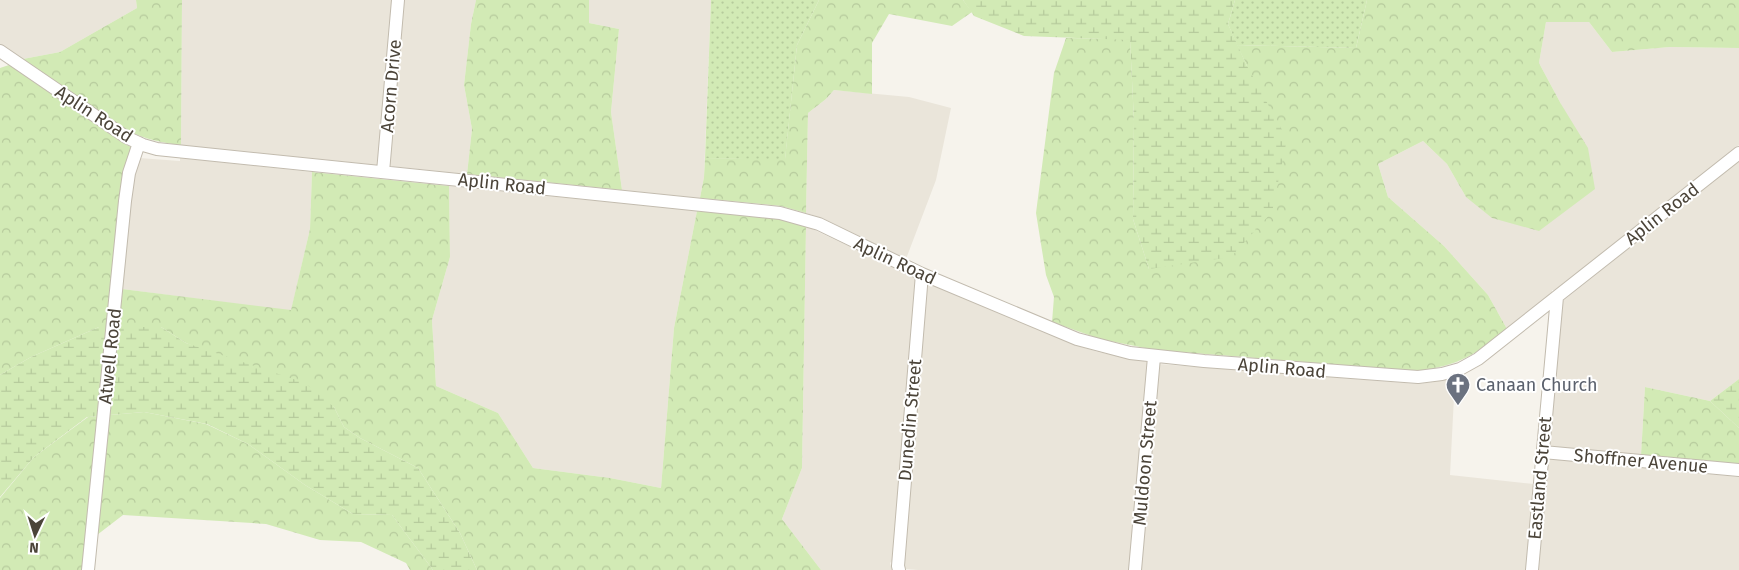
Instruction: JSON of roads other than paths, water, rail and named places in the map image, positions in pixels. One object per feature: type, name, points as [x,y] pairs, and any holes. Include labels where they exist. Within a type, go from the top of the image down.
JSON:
[{"type":"street","name":"Acorn Drive","points":[[383,172],[398,0]]},
{"type":"street","name":"Aplin Road","points":[[0,51],[126,137],[157,149],[780,213],[814,222],[922,274],[1099,346],[1154,357],[1418,378],[1460,369],[1478,359],[1739,153]]},
{"type":"street","name":"Atwell Road","points":[[88,570],[125,201],[129,173],[139,143]]},
{"type":"street","name":"Dunedin Street","points":[[898,568],[922,274]]},
{"type":"street","name":"Eastland Street","points":[[1532,570],[1557,297]]},
{"type":"street","name":"Muldoon Street","points":[[1135,570],[1154,357]]},
{"type":"street","name":"Shoffner Avenue","points":[[1543,452],[1739,470]]},
{"type":"place","name":"Canaan Church","points":[[1458,406]]}]
